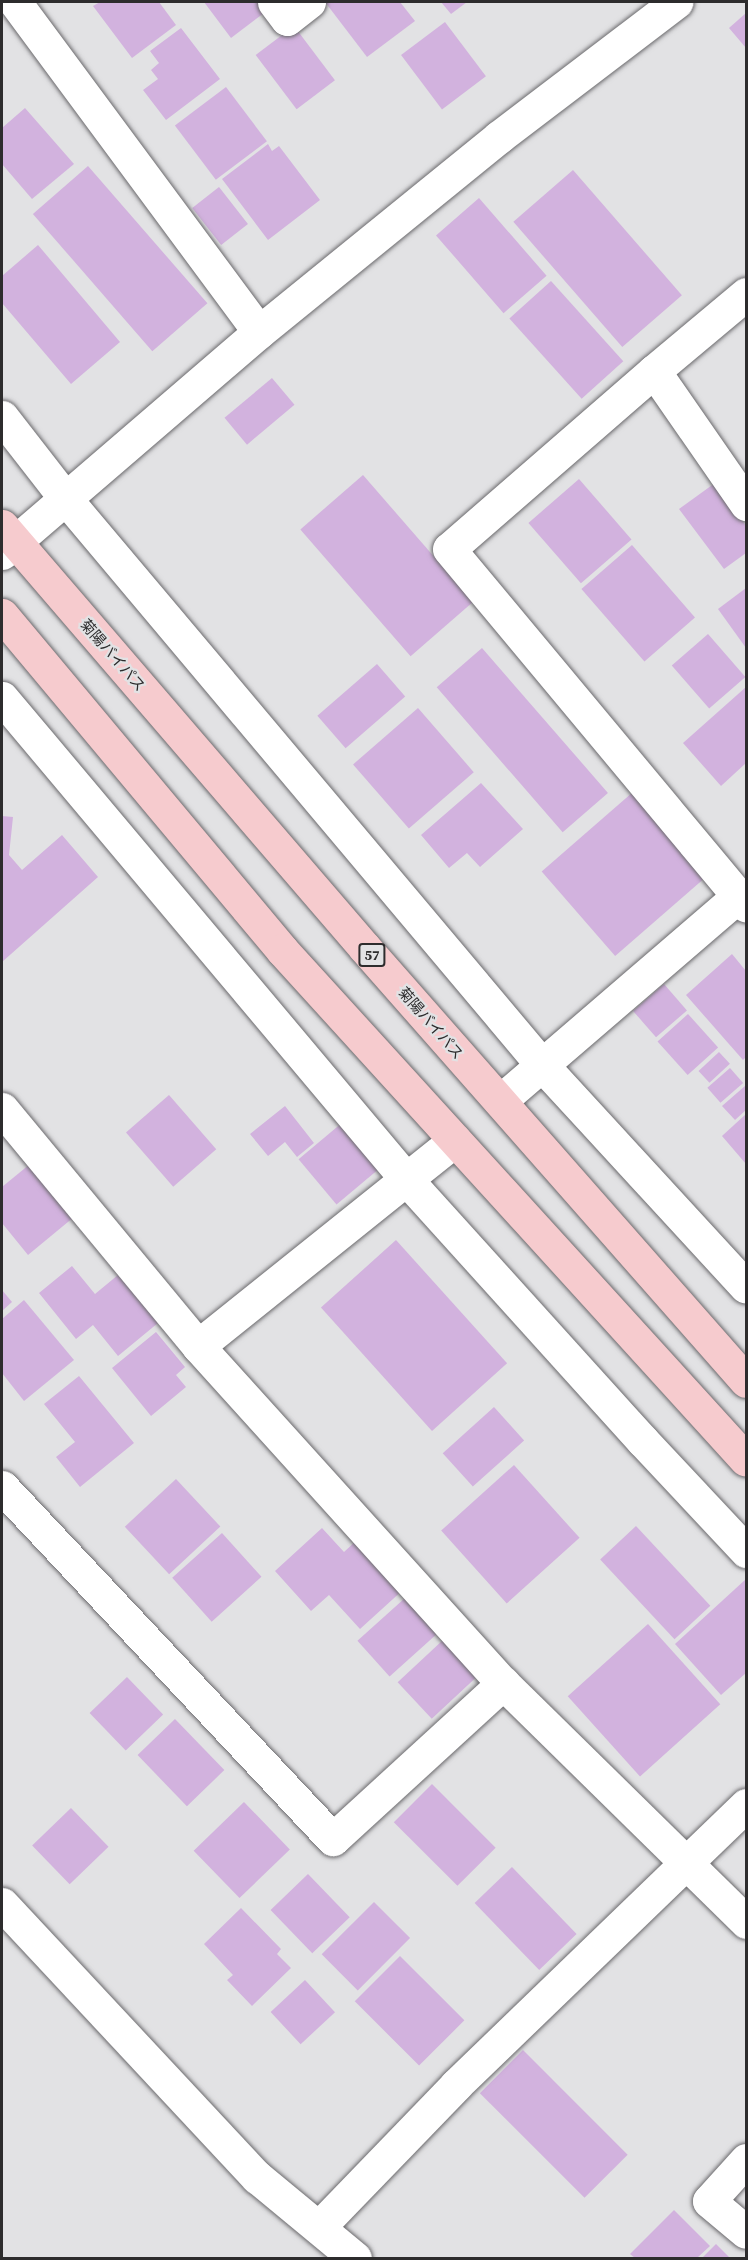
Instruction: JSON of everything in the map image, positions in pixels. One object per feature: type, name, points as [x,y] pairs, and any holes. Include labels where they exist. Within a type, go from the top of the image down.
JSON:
[{"type":"highway","name":"菊陽バイパス","points":[[6,540],[747,1380]]},
{"type":"highway","points":[[2,615],[282,950],[747,1460]]},
{"type":"street","points":[[15,2],[259,332]]},
{"type":"street","points":[[273,2],[287,19],[309,2]]},
{"type":"street","points":[[6,540],[65,498],[259,332],[499,137],[676,2]]},
{"type":"street","points":[[500,1101],[742,901],[449,549],[654,371],[747,294]]},
{"type":"street","points":[[654,371],[747,504]]},
{"type":"street","points":[[2,417],[65,498],[542,1065],[747,1287]]},
{"type":"street","points":[[2,698],[407,1180],[643,1441],[747,1551]]},
{"type":"street","points":[[2,1109],[198,1346],[502,1683],[747,1922]]},
{"type":"street","points":[[198,1346],[455,1140]]},
{"type":"street","points":[[5,1498],[333,1839],[502,1683]]},
{"type":"street","points":[[319,2227],[456,2085],[685,1862],[747,1805]]},
{"type":"street","points":[[2,1905],[257,2177],[355,2259]]},
{"type":"street","points":[[747,2160],[709,2201],[747,2232]]},
{"type":"building","points":[[100,2],[159,2],[176,25],[132,58],[93,6]]},
{"type":"building","points":[[204,2],[262,2],[268,10],[231,38]]},
{"type":"building","points":[[325,2],[400,2],[415,21],[367,57]]},
{"type":"building","points":[[441,2],[467,2],[451,14]]},
{"type":"building","points":[[746,13],[746,48],[729,28]]},
{"type":"building","points":[[445,22],[486,76],[442,109],[401,55]]},
{"type":"building","points":[[294,26],[335,80],[297,109],[256,55]]},
{"type":"building","points":[[181,28],[220,79],[166,120],[143,90],[158,79],[151,70],[159,63],[150,51]]},
{"type":"building","points":[[226,87],[267,141],[216,180],[175,126]]},
{"type":"building","points":[[25,108],[74,164],[32,199],[2,164],[2,128]]},
{"type":"building","points":[[268,144],[272,151],[279,146],[320,200],[268,240],[222,179]]},
{"type":"building","points":[[88,166],[207,303],[152,351],[33,214]]},
{"type":"building","points":[[573,170],[682,295],[622,347],[513,222]]},
{"type":"building","points":[[219,187],[248,224],[221,245],[192,208]]},
{"type":"building","points":[[479,198],[547,276],[504,313],[436,235]]},
{"type":"building","points":[[38,245],[120,342],[71,384],[2,303],[2,276]]},
{"type":"building","points":[[551,281],[623,361],[582,399],[509,318]]},
{"type":"building","points":[[272,378],[294,405],[247,445],[225,418]]},
{"type":"building","points":[[363,475],[473,602],[411,656],[300,529]]},
{"type":"building","points":[[579,479],[631,539],[581,583],[528,523]]},
{"type":"building","points":[[715,483],[746,526],[746,553],[724,569],[679,509]]},
{"type":"building","points":[[632,545],[695,617],[644,661],[581,589]]},
{"type":"building","points":[[746,588],[746,648],[718,609]]},
{"type":"building","points":[[708,634],[745,677],[709,709],[672,665]]},
{"type":"building","points":[[482,648],[608,793],[563,832],[437,687]]},
{"type":"building","points":[[377,664],[405,696],[346,748],[317,716]]},
{"type":"building","points":[[746,687],[746,763],[721,786],[683,743]]},
{"type":"building","points":[[418,708],[474,772],[409,829],[353,764]]},
{"type":"building","points":[[481,783],[523,829],[480,867],[467,853],[449,868],[421,835]]},
{"type":"building","points":[[633,792],[706,877],[615,956],[542,871]]},
{"type":"building","points":[[2,816],[13,817],[9,855],[22,870],[62,835],[98,877],[2,962]]},
{"type":"building","points":[[732,954],[746,971],[746,1057],[743,1060],[686,995]]},
{"type":"building","points":[[664,984],[687,1010],[656,1037],[633,1011]]},
{"type":"building","points":[[688,1014],[718,1047],[688,1075],[658,1041]]},
{"type":"building","points":[[719,1052],[730,1064],[709,1083],[699,1071]]},
{"type":"building","points":[[730,1068],[743,1083],[720,1103],[707,1088]]},
{"type":"building","points":[[745,1086],[746,1110],[735,1120],[722,1106]]},
{"type":"building","points":[[169,1095],[216,1149],[173,1187],[126,1132]]},
{"type":"building","points":[[285,1106],[314,1143],[297,1157],[285,1142],[268,1156],[250,1134]]},
{"type":"building","points":[[746,1114],[746,1164],[722,1136]]},
{"type":"building","points":[[343,1122],[381,1167],[336,1204],[299,1159]]},
{"type":"building","points":[[30,1164],[74,1217],[28,1255],[2,1223],[2,1187]]},
{"type":"building","points":[[396,1240],[507,1363],[432,1431],[321,1308]]},
{"type":"building","points":[[72,1266],[95,1294],[118,1275],[158,1323],[118,1356],[93,1325],[76,1339],[39,1293]]},
{"type":"building","points":[[2,1290],[12,1302],[2,1311]]},
{"type":"building","points":[[24,1300],[74,1360],[24,1401],[2,1373],[2,1319]]},
{"type":"building","points":[[156,1332],[185,1367],[176,1375],[186,1387],[151,1416],[112,1368]]},
{"type":"building","points":[[79,1376],[134,1443],[80,1487],[56,1457],[75,1442],[44,1404]]},
{"type":"building","points":[[494,1407],[524,1440],[473,1487],[443,1453]]},
{"type":"building","points":[[514,1465],[580,1538],[507,1603],[441,1531]]},
{"type":"building","points":[[176,1479],[220,1527],[169,1574],[125,1527]]},
{"type":"building","points":[[636,1526],[710,1606],[675,1639],[600,1559]]},
{"type":"building","points":[[322,1528],[344,1552],[358,1539],[404,1589],[360,1629],[329,1595],[311,1611],[275,1571]]},
{"type":"building","points":[[222,1533],[261,1577],[212,1622],[172,1578]]},
{"type":"building","points":[[746,1579],[746,1673],[721,1695],[675,1644]]},
{"type":"building","points":[[405,1598],[437,1634],[390,1676],[357,1641]]},
{"type":"building","points":[[648,1624],[720,1704],[640,1777],[568,1696]]},
{"type":"building","points":[[443,1640],[477,1677],[432,1719],[398,1682]]},
{"type":"building","points":[[127,1677],[163,1714],[126,1751],[90,1713]]},
{"type":"building","points":[[175,1719],[224,1770],[187,1806],[138,1755]]},
{"type":"building","points":[[432,1784],[496,1848],[457,1886],[394,1822]]},
{"type":"building","points":[[244,1802],[290,1849],[239,1898],[194,1851]]},
{"type":"building","points":[[71,1808],[109,1847],[70,1884],[32,1846]]},
{"type":"building","points":[[512,1867],[577,1934],[539,1970],[475,1903]]},
{"type":"building","points":[[308,1874],[350,1917],[312,1953],[271,1910]]},
{"type":"building","points":[[374,1902],[410,1938],[358,1990],[322,1954]]},
{"type":"building","points":[[241,1908],[281,1949],[277,1954],[291,1968],[252,2006],[227,1980],[233,1975],[204,1944]]},
{"type":"building","points":[[400,1956],[464,2020],[419,2066],[355,2001]]},
{"type":"building","points":[[305,1980],[335,2012],[301,2044],[271,2012]]},
{"type":"building","points":[[523,2050],[628,2155],[585,2198],[480,2093]]},
{"type":"building","points":[[674,2210],[710,2246],[697,2258],[635,2258],[630,2254]]},
{"type":"building","points":[[716,2244],[730,2258],[702,2258]]}]
